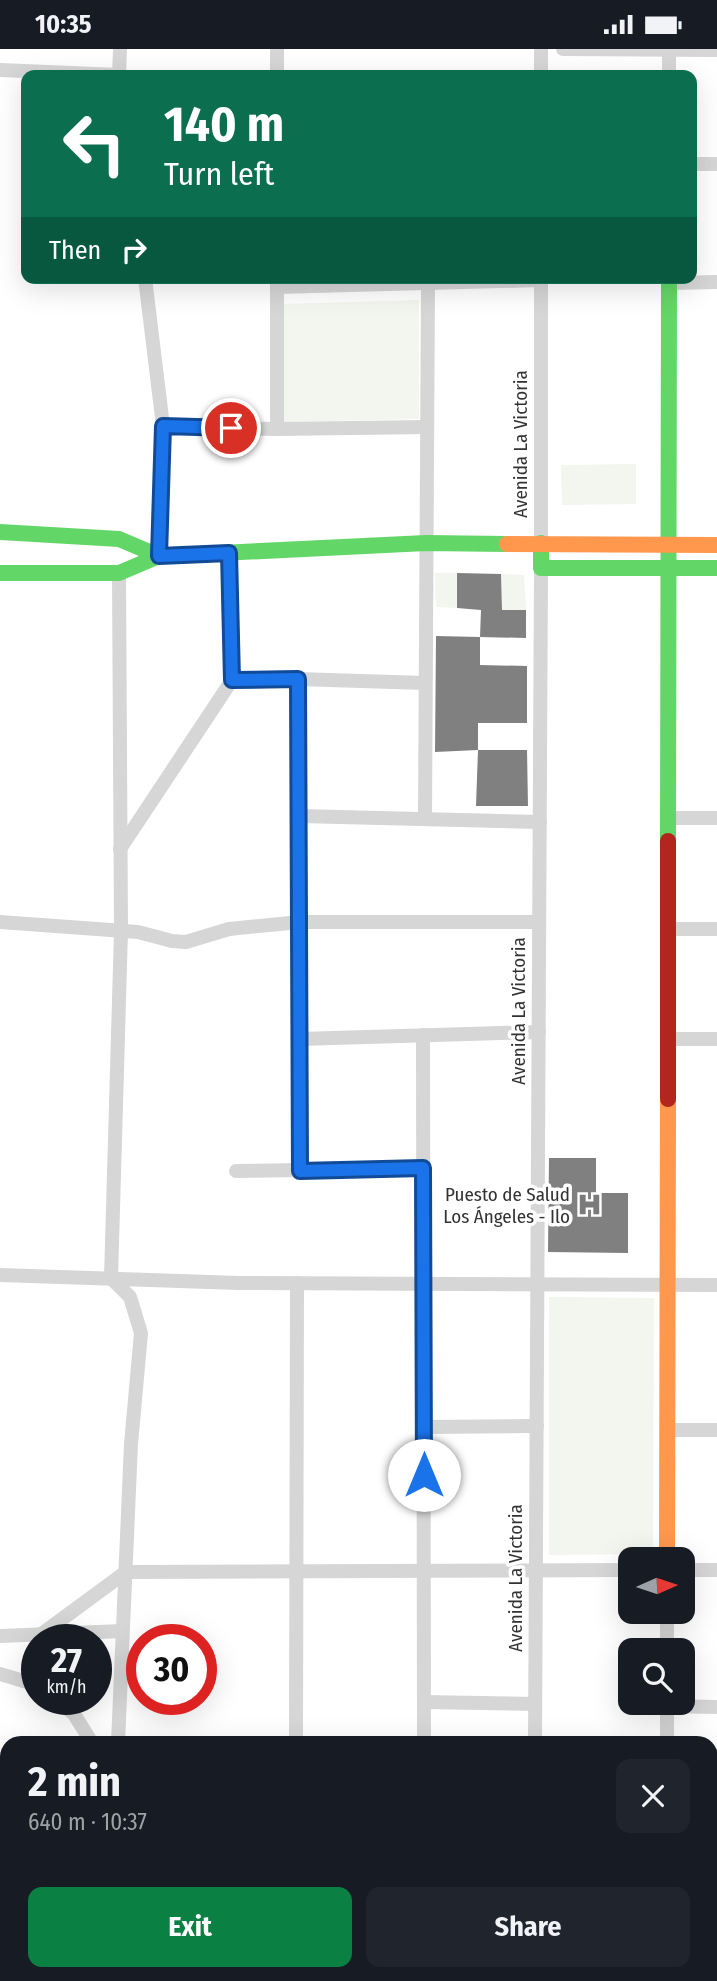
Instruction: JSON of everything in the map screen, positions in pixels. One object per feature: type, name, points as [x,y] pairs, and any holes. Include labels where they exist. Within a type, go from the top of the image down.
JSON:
[{"type":"street","points":[[119,70],[120,49]]},
{"type":"street","points":[[277,49],[277,70]]},
{"type":"street","points":[[541,49],[541,70]]},
{"type":"street","points":[[563,49],[717,50]]},
{"type":"street","points":[[669,50],[669,70]]},
{"type":"street","points":[[0,69],[21,70]]},
{"type":"street","points":[[697,164],[717,164]]},
{"type":"street","points":[[697,281],[717,282]]},
{"type":"street","points":[[146,284],[163,426],[159,556]]},
{"type":"street","points":[[277,284],[277,429]]},
{"type":"street","points":[[425,819],[428,284]]},
{"type":"street","name":"Avenida La Victoria","points":[[535,1736],[541,284]]},
{"type":"street","points":[[667,1547],[669,284]]},
{"type":"street","points":[[163,426],[277,429],[427,427]]},
{"type":"street","points":[[0,532],[120,539],[159,556]]},
{"type":"street","points":[[0,573],[119,573],[159,556],[426,543],[717,545]]},
{"type":"street","points":[[120,850],[232,680],[229,553]]},
{"type":"street","points":[[541,568],[717,568]]},
{"type":"street","points":[[118,1736],[131,1444],[141,1333],[130,1297],[111,1278],[121,931],[119,573]]},
{"type":"street","points":[[298,679],[300,1171]]},
{"type":"street","points":[[232,680],[425,683]]},
{"type":"street","points":[[300,816],[540,822]]},
{"type":"street","points":[[668,818],[717,818]]},
{"type":"street","points":[[0,922],[138,932],[186,942],[229,929],[300,922],[539,922]]},
{"type":"street","points":[[668,929],[717,929]]},
{"type":"street","points":[[300,1039],[539,1032]]},
{"type":"street","points":[[422,1035],[424,1736]]},
{"type":"street","points":[[668,1039],[717,1039]]},
{"type":"street","points":[[236,1171],[423,1168]]},
{"type":"street","points":[[0,1275],[239,1283],[717,1285]]},
{"type":"street","points":[[296,1736],[297,1283]]},
{"type":"street","points":[[424,1427],[537,1426]]},
{"type":"street","points":[[668,1430],[717,1430]]},
{"type":"street","points":[[55,1624],[126,1572],[618,1570]]},
{"type":"street","points":[[695,1570],[717,1570]]},
{"type":"street","points":[[112,1630],[121,1630]]},
{"type":"street","points":[[0,1636],[21,1635]]},
{"type":"street","points":[[0,1674],[21,1680]]},
{"type":"street","points":[[424,1702],[535,1704]]},
{"type":"street","points":[[695,1706],[717,1707]]},
{"type":"street","points":[[75,1715],[88,1736]]},
{"type":"street","points":[[667,1715],[667,1736]]},
{"type":"shaded area","points":[[419,300],[419,419],[283,422],[283,304]]},
{"type":"shaded area","points":[[636,464],[636,504],[562,505],[561,465]]},
{"type":"shaded area","points":[[435,573],[457,573],[457,608],[436,607]]},
{"type":"shaded area","points":[[501,574],[524,575],[526,610],[502,610]]},
{"type":"shaded area","points":[[549,1297],[654,1298],[653,1547],[618,1547],[618,1554],[549,1555]]},
{"type":"building","points":[[457,573],[501,574],[502,610],[526,610],[526,638],[480,637],[481,610],[457,608]]},
{"type":"building","points":[[436,636],[480,637],[480,665],[527,666],[527,723],[478,723],[478,750],[435,752]]},
{"type":"building","points":[[478,750],[527,750],[528,806],[476,806]]},
{"type":"building","points":[[549,1158],[596,1158],[596,1193],[628,1193],[628,1253],[548,1252]]},
{"type":"traffic: fast","points":[[668,841],[669,284]]},
{"type":"traffic: fast","points":[[0,532],[119,539],[159,556]]},
{"type":"traffic: fast","points":[[0,573],[119,573],[159,556],[426,543],[507,544]]},
{"type":"traffic: fast","points":[[541,543],[541,568],[717,568]]},
{"type":"traffic: slow","points":[[507,544],[717,545]]},
{"type":"traffic: slow","points":[[667,1547],[668,1099]]},
{"type":"traffic: jam","points":[[668,841],[668,1099]]},
{"type":"place","name":"Puesto de Salud Los Ángeles - Ilo","points":[[590,1205]]},
{"type":"route","points":[[231,428],[163,426],[159,556],[229,553],[232,680],[298,679],[300,1171],[423,1168],[424,1475]]}]
